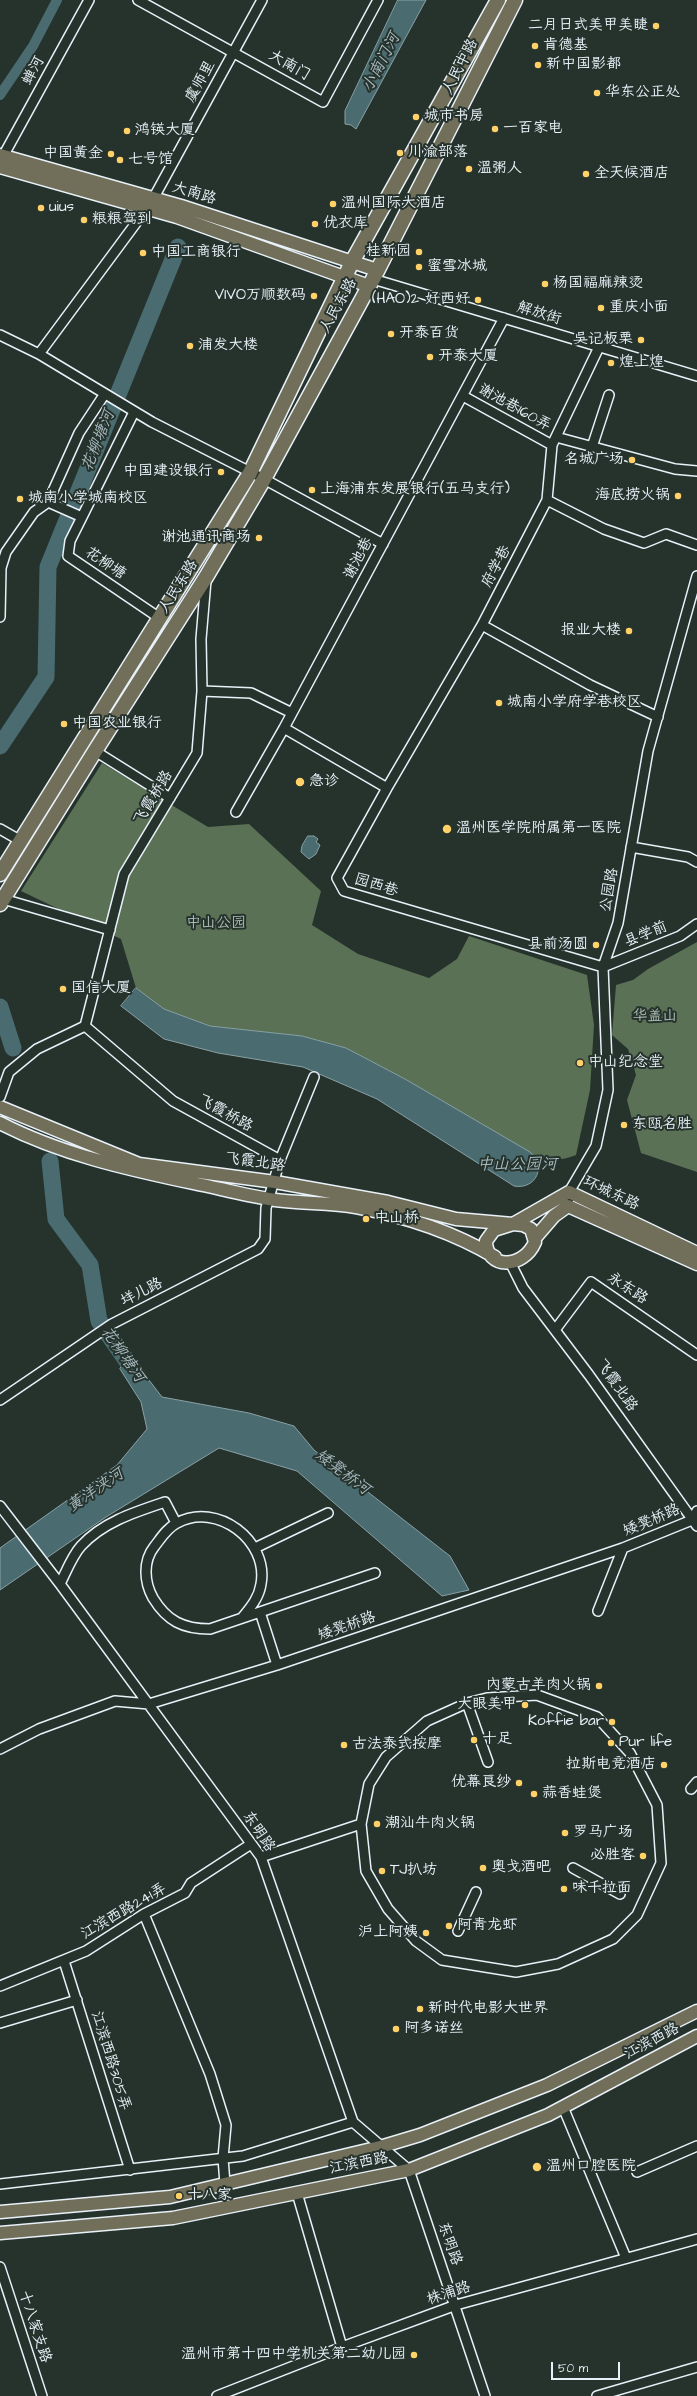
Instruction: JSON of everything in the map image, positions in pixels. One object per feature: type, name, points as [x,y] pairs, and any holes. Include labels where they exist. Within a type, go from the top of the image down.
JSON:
[{"type":"highway","name":"人民中路","points":[[352,262],[498,0]]},
{"type":"highway","name":"人民中路","points":[[373,278],[514,0]]},
{"type":"highway","name":"人民东路","points":[[0,874],[161,620],[250,473],[352,262]]},
{"type":"highway","name":"人民东路","points":[[2,901],[95,751],[206,577],[264,479],[373,278]]},
{"type":"main road","name":"大南路","points":[[1,160],[153,199],[179,212]]},
{"type":"main road","name":"大南路","points":[[1,160],[203,220],[352,262],[373,278]]},
{"type":"main road","name":"大南路","points":[[203,220],[344,277],[373,278]]},
{"type":"main road","name":"飞霞北路","points":[[0,1107],[139,1164],[275,1182],[388,1202],[456,1219],[527,1226],[535,1238]]},
{"type":"main road","name":"飞霞北路","points":[[0,1123],[49,1144],[101,1161],[270,1199],[356,1207],[409,1220],[472,1244],[494,1258],[511,1264]]},
{"type":"main road","name":"环城东路","points":[[513,1224],[569,1192],[697,1252]]},
{"type":"main road","name":"环城东路","points":[[535,1238],[554,1216],[568,1206],[697,1264]]},
{"type":"main road","points":[[494,1258],[488,1250],[488,1237],[499,1228],[513,1224]]},
{"type":"main road","points":[[511,1264],[518,1262],[529,1253],[535,1238]]},
{"type":"main road","name":"江滨西路","points":[[0,2212],[170,2197],[380,2147],[420,2135],[547,2085],[697,2011]]},
{"type":"main road","name":"江滨西路","points":[[0,2233],[173,2218],[409,2170],[548,2115],[697,2036]]},
{"type":"street","name":"蝉河","points":[[1,160],[89,0]]},
{"type":"street","name":"大南门","points":[[138,0],[234,51],[323,102],[378,0]]},
{"type":"street","name":"虞师里","points":[[153,199],[262,0]]},
{"type":"street","points":[[39,354],[136,223]]},
{"type":"street","name":"解放街","points":[[373,278],[697,376]]},
{"type":"street","name":"谢池巷","points":[[236,812],[284,728],[504,318]]},
{"type":"street","points":[[0,336],[39,354],[134,412],[264,479],[383,544]]},
{"type":"street","name":"府学巷","points":[[387,788],[482,625],[547,500],[554,441],[599,347]]},
{"type":"street","points":[[0,617],[1,568],[6,552],[34,512],[48,502],[79,432],[104,395]]},
{"type":"street","points":[[592,447],[609,395]]},
{"type":"street","name":"谢池巷160弄","points":[[463,396],[554,441],[592,447],[675,469],[697,471]]},
{"type":"street","name":"花柳塘","points":[[134,412],[80,516],[70,541],[68,556],[161,620]]},
{"type":"street","points":[[547,500],[604,529],[644,543],[666,534],[697,545]]},
{"type":"street","points":[[48,502],[80,516]]},
{"type":"street","name":"公园路","points":[[568,1206],[569,1192],[596,1146],[608,1090],[603,967],[618,923],[648,751],[694,601],[697,576]]},
{"type":"street","name":"飞霞桥路","points":[[206,577],[201,639],[202,691],[197,753],[124,874],[85,1026],[173,1101],[280,1160]]},
{"type":"street","points":[[482,625],[590,685],[658,717]]},
{"type":"street","points":[[202,691],[251,693],[292,713]]},
{"type":"street","points":[[284,728],[387,788]]},
{"type":"street","points":[[95,751],[170,798]]},
{"type":"street","name":"园西巷","points":[[387,788],[338,878],[344,891],[603,967]]},
{"type":"street","points":[[0,828],[21,841]]},
{"type":"street","points":[[631,847],[688,857],[697,862]]},
{"type":"street","points":[[2,901],[110,930]]},
{"type":"street","name":"县学前","points":[[603,967],[680,936],[697,924]]},
{"type":"street","points":[[0,1097],[9,1072],[37,1049],[85,1026]]},
{"type":"street","points":[[270,1199],[280,1160],[314,1077]]},
{"type":"street","name":"垟儿路","points":[[0,1400],[112,1324],[258,1249],[264,1239],[266,1208],[270,1199]]},
{"type":"street","name":"飞霞北路","points":[[511,1264],[523,1288],[694,1523]]},
{"type":"street","name":"永东路","points":[[555,1330],[591,1282],[697,1355]]},
{"type":"street","points":[[60,1584],[80,1547],[92,1536],[126,1515],[165,1502],[176,1523]]},
{"type":"street","name":"东明路","points":[[0,1506],[60,1584],[261,1857],[353,2122],[380,2147],[409,2170],[456,2305],[485,2396]]},
{"type":"street","name":"矮凳桥路","points":[[0,1749],[39,1729],[115,1701],[149,1704],[277,1665],[623,1548],[694,1523],[697,1511]]},
{"type":"street","points":[[255,1548],[328,1513]]},
{"type":"street","points":[[242,1618],[254,1603],[261,1584],[261,1561],[255,1548],[242,1532],[222,1520],[204,1517],[187,1519],[176,1523],[165,1532],[149,1553],[145,1571],[150,1593],[162,1612],[177,1623],[192,1629],[210,1629],[375,1573]]},
{"type":"street","points":[[598,1611],[623,1548]]},
{"type":"street","points":[[260,1612],[277,1665]]},
{"type":"street","points":[[537,1695],[597,1717],[630,1752],[657,1805],[661,1863],[637,1915],[613,1939],[558,1964],[516,1972],[442,1960],[416,1942],[388,1909],[366,1872],[361,1824],[369,1784],[386,1757],[427,1721],[467,1703],[487,1698],[537,1695]]},
{"type":"street","points":[[467,1703],[488,1762]]},
{"type":"street","points":[[261,1857],[361,1824]]},
{"type":"street","name":"江滨西路241弄","points":[[0,1986],[86,1951],[144,1914],[185,1893],[190,1883],[251,1844]]},
{"type":"street","points":[[573,1868],[620,1894]]},
{"type":"street","points":[[458,1931],[476,1892]]},
{"type":"street","points":[[144,1914],[210,2074],[226,2125],[224,2158],[225,2184]]},
{"type":"street","name":"江滨西路305弄","points":[[64,1961],[130,2170]]},
{"type":"street","points":[[0,2023],[77,2000]]},
{"type":"street","points":[[563,2107],[626,2258]]},
{"type":"street","points":[[0,2184],[243,2156],[353,2122]]},
{"type":"street","points":[[637,2172],[697,2146]]},
{"type":"street","points":[[296,2193],[342,2347]]},
{"type":"street","name":"株浦路","points":[[217,2396],[342,2347],[456,2305],[697,2239]]},
{"type":"street","name":"十八家支路","points":[[0,2267],[42,2396]]},
{"type":"street","points":[[597,2396],[697,2367]]},
{"type":"green space","name":"中山公园","points":[[102,763],[208,827],[249,824],[321,891],[312,925],[358,954],[429,978],[457,959],[469,936],[587,975],[594,1025],[590,1090],[576,1155],[556,1160],[535,1156],[405,1079],[346,1048],[302,1036],[210,1026],[164,1009],[136,988],[121,939],[21,891]]},
{"type":"green space","name":"华盖山","points":[[697,942],[697,1172],[641,1153],[627,1100],[636,1075],[628,1049],[612,1035],[616,985],[633,980],[648,969]]},
{"type":"water","name":"小南门河","points":[[398,0],[426,0],[356,129],[351,125],[345,124],[345,111]]},
{"type":"water","points":[[308,836],[314,836],[318,839],[316,842],[320,845],[316,854],[309,859],[301,852],[302,846]]},
{"type":"water","name":"中山公园河","points":[[136,988],[164,1009],[210,1026],[302,1036],[346,1048],[405,1079],[530,1152],[538,1164],[537,1176],[528,1184],[514,1186],[377,1099],[303,1067],[218,1053],[164,1039],[121,1006]]},
{"type":"water","points":[[129,1354],[162,1397],[249,1413],[294,1426],[314,1450],[450,1556],[469,1590],[442,1596],[297,1471],[219,1448],[106,1517],[0,1590],[0,1548],[117,1465],[147,1429],[141,1402],[120,1369]]},
{"type":"waterway","name":"蝉河","points":[[0,95],[33,46],[57,0]]},
{"type":"waterway","name":"花柳塘河","points":[[0,746],[46,677],[48,567],[178,247]]},
{"type":"waterway","name":"花柳塘河","points":[[0,1007],[13,1048]]},
{"type":"waterway","name":"花柳塘河","points":[[50,1161],[56,1219],[90,1265],[99,1321],[139,1378]]},
{"type":"place","name":"二月日式美甲美睫","points":[[656,26]]},
{"type":"place","name":"肯德基","points":[[535,46]]},
{"type":"place","name":"新中国影都","points":[[538,65]]},
{"type":"place","name":"华东公正处","points":[[597,93]]},
{"type":"place","name":"城市书房","points":[[416,117]]},
{"type":"place","name":"一百家电","points":[[495,129]]},
{"type":"place","name":"鸿锳大厦","points":[[127,131]]},
{"type":"place","name":"川渝部落","points":[[400,153]]},
{"type":"place","name":"中国黄金","points":[[111,154]]},
{"type":"place","name":"七号馆","points":[[120,160]]},
{"type":"place","name":"温粥人","points":[[469,169]]},
{"type":"place","name":"全天候酒店","points":[[586,174]]},
{"type":"place","name":"温州国际大酒店","points":[[333,204]]},
{"type":"place","name":"uius","points":[[41,208]]},
{"type":"place","name":"粮粮驾到","points":[[84,220]]},
{"type":"place","name":"优衣库","points":[[315,224]]},
{"type":"place","name":"桂新园","points":[[419,252]]},
{"type":"place","name":"中国工商银行","points":[[143,253]]},
{"type":"place","name":"蜜雪冰城","points":[[419,267]]},
{"type":"place","name":"杨国福麻辣烫","points":[[545,284]]},
{"type":"place","name":"VIVO万顺数码","points":[[314,296]]},
{"type":"place","name":"(HAO)2 好西好","points":[[478,300]]},
{"type":"place","name":"重庆小面","points":[[601,308]]},
{"type":"place","name":"开泰百货","points":[[391,334]]},
{"type":"place","name":"吴记板栗","points":[[641,340]]},
{"type":"place","name":"浦发大楼","points":[[190,346]]},
{"type":"place","name":"开泰大厦","points":[[430,357]]},
{"type":"place","name":"煌上煌","points":[[611,363]]},
{"type":"place","name":"名城广场","points":[[632,460]]},
{"type":"place","name":"中国建设银行","points":[[221,472]]},
{"type":"place","name":"上海浦东发展银行(五马支行)","points":[[312,490]]},
{"type":"place","name":"海底捞火锅","points":[[678,496]]},
{"type":"place","name":"城南小学城南校区","points":[[20,499]]},
{"type":"place","name":"谢池通讯商场","points":[[259,538]]},
{"type":"place","name":"报业大楼","points":[[629,631]]},
{"type":"place","name":"城南小学府学巷校区","points":[[499,703]]},
{"type":"place","name":"中国农业银行","points":[[64,724]]},
{"type":"place","name":"急诊","points":[[300,782]]},
{"type":"place","name":"温州医学院附属第一医院","points":[[447,829]]},
{"type":"place","name":"县前汤圆","points":[[596,945]]},
{"type":"place","name":"国信大厦","points":[[63,989]]},
{"type":"place","name":"中山纪念堂","points":[[580,1063]]},
{"type":"place","name":"东瓯名胜","points":[[624,1125]]},
{"type":"place","name":"中山桥","points":[[366,1219]]},
{"type":"place","name":"内蒙古羊肉火锅","points":[[599,1686]]},
{"type":"place","name":"大眼美甲","points":[[525,1705]]},
{"type":"place","name":"Koffie bar","points":[[612,1722]]},
{"type":"place","name":"十足","points":[[474,1740]]},
{"type":"place","name":"Pur life","points":[[611,1743]]},
{"type":"place","name":"古法泰式按摩","points":[[344,1745]]},
{"type":"place","name":"拉斯电竞酒店","points":[[664,1765]]},
{"type":"place","name":"优幕良纱","points":[[519,1783]]},
{"type":"place","name":"蒜香蛙煲","points":[[534,1794]]},
{"type":"place","name":"潮汕牛肉火锅","points":[[377,1824]]},
{"type":"place","name":"罗马广场","points":[[565,1833]]},
{"type":"place","name":"必胜客","points":[[643,1856]]},
{"type":"place","name":"奥戈酒吧","points":[[483,1868]]},
{"type":"place","name":"TJ扒坊","points":[[382,1871]]},
{"type":"place","name":"味千拉面","points":[[564,1889]]},
{"type":"place","name":"阿青龙虾","points":[[449,1926]]},
{"type":"place","name":"沪上阿姨","points":[[426,1933]]},
{"type":"place","name":"新时代电影大世界","points":[[420,2009]]},
{"type":"place","name":"阿多诺丝","points":[[396,2029]]},
{"type":"place","name":"温州口腔医院","points":[[537,2167]]},
{"type":"place","name":"十八家","points":[[179,2196]]},
{"type":"place","name":"温州市第十四中学机关第二幼儿园","points":[[414,2355]]},
{"type":"water label","name":"矮凳桥河","points":[[342,1473]]},
{"type":"water label","name":"黄洋浃河","points":[[96,1491]]}]
